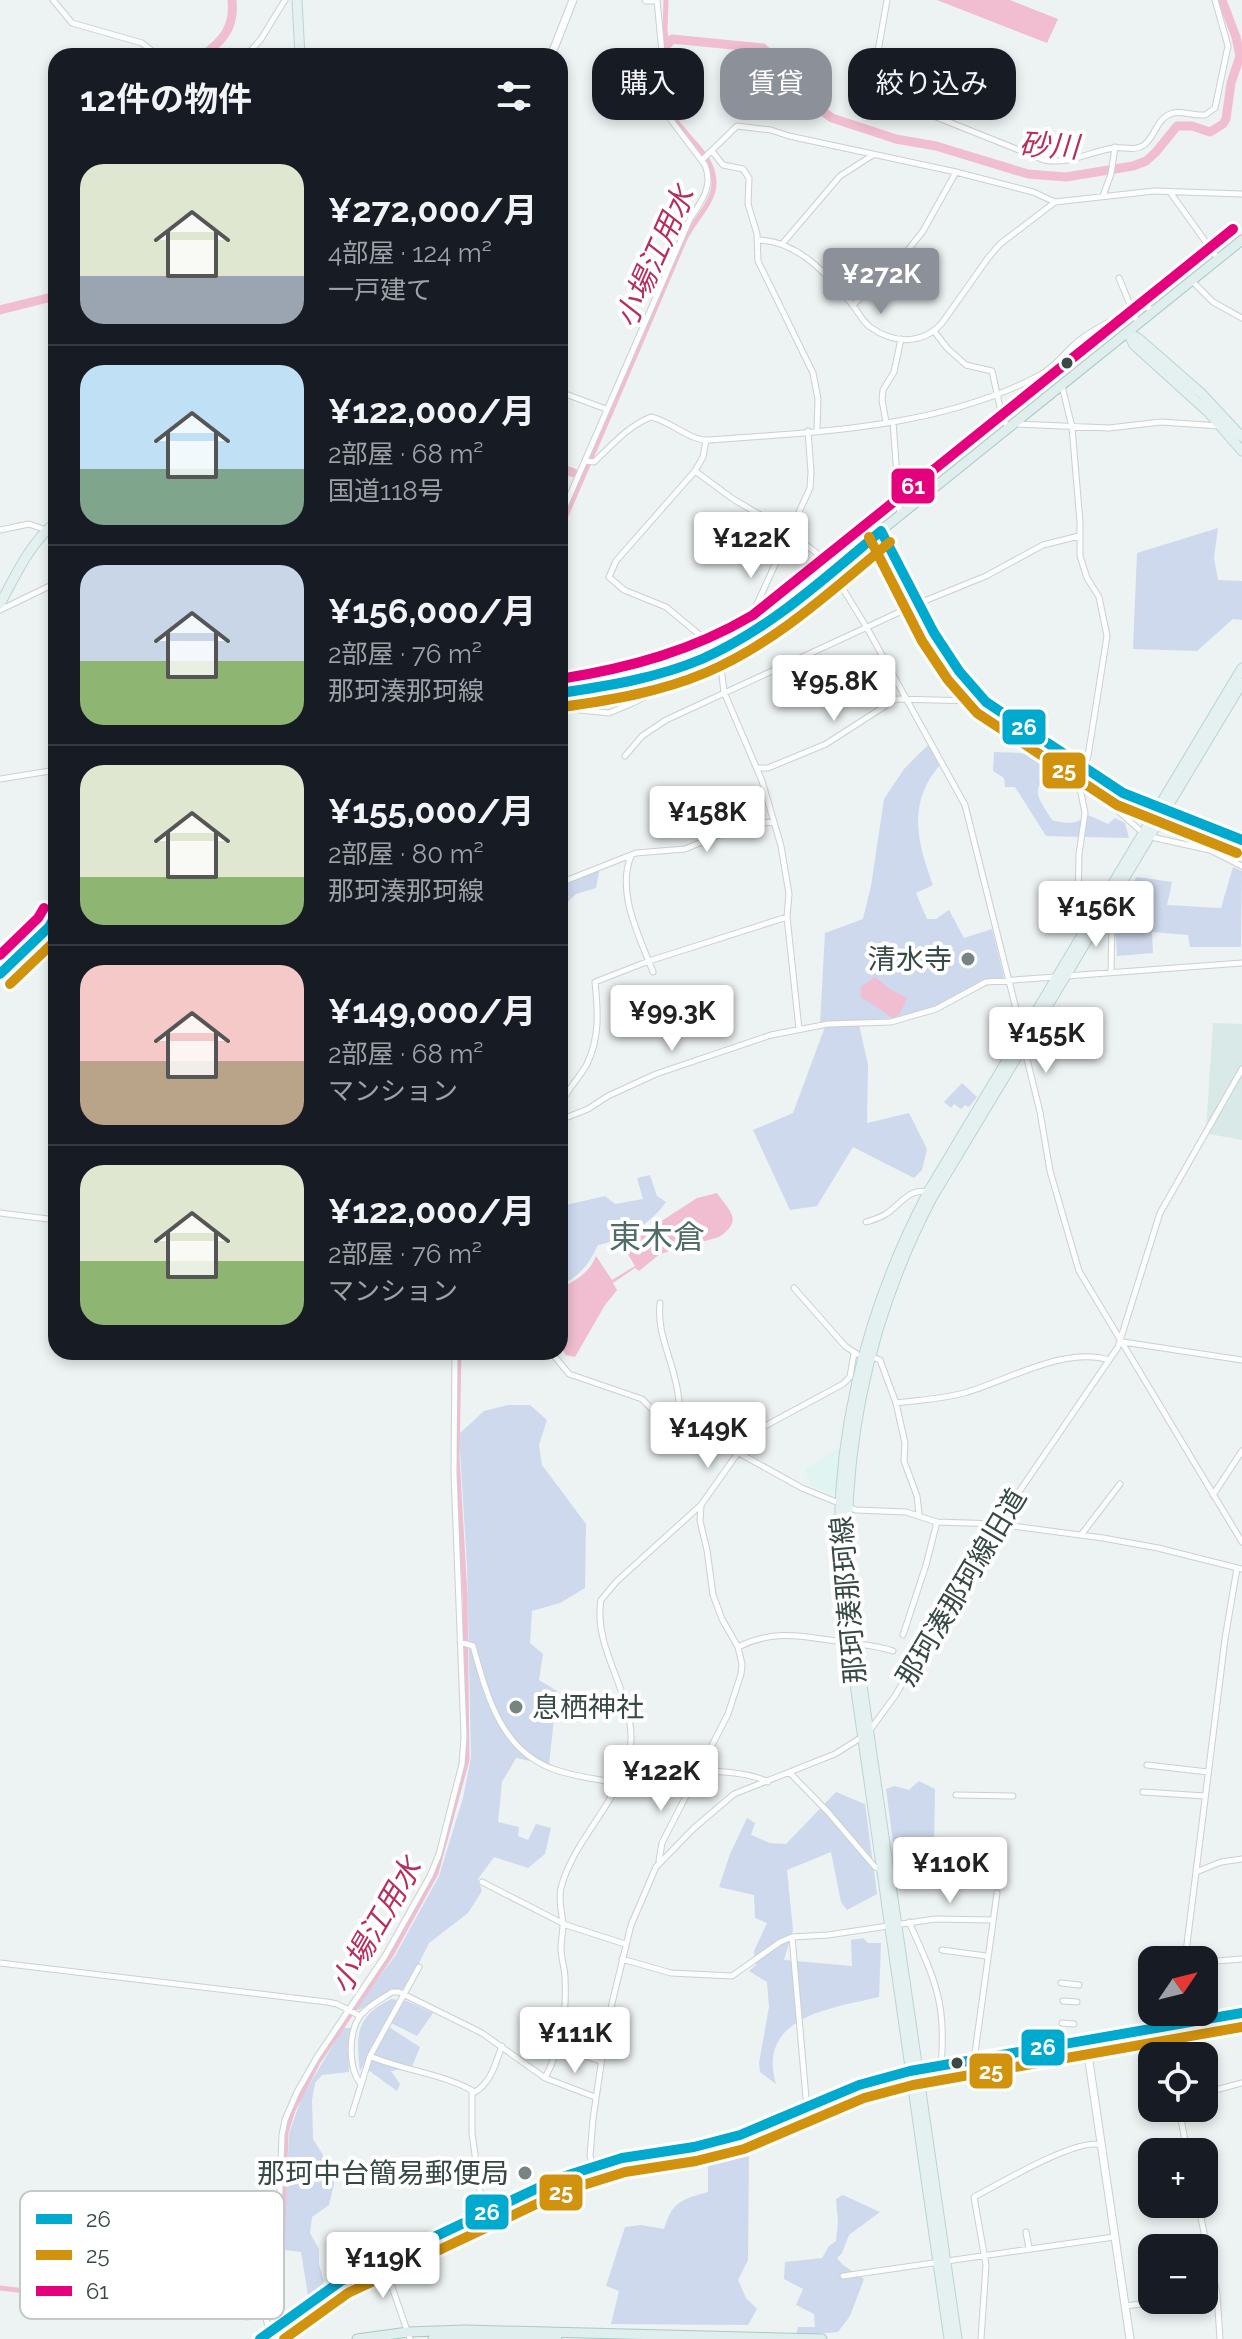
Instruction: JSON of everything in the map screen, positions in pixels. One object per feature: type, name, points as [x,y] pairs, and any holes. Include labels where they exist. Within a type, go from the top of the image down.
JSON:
[{"type":"highway","points":[[568,692],[623,684],[719,655],[832,571],[1242,240]]},
{"type":"highway","points":[[0,965],[48,920]]},
{"type":"highway","points":[[0,974],[48,928]]},
{"type":"highway","points":[[357,2339],[465,2330],[822,2339]]},
{"type":"highway","points":[[433,2339],[557,2339]]},
{"type":"main road","points":[[297,0],[300,48]]},
{"type":"main road","points":[[1128,332],[1134,345],[1221,425],[1242,451]]},
{"type":"main road","points":[[1128,332],[1202,394],[1242,437]]},
{"type":"main road","points":[[0,607],[28,552],[46,530]]},
{"type":"main road","name":"那珂湊那珂線","points":[[1162,810],[1242,668]]},
{"type":"main road","name":"那珂湊那珂線","points":[[862,1355],[917,1227],[1146,835],[1242,683]]},
{"type":"main road","name":"那珂湊那珂線","points":[[957,2339],[942,2260],[851,1643],[844,1505],[862,1355],[891,1268],[928,1192],[1022,1034],[1062,976]]},
{"type":"main road","name":"那珂湊那珂線","points":[[865,1735],[881,1869],[892,1925]]},
{"type":"main road","name":"那珂湊那珂線","points":[[942,2260],[949,2339]]},
{"type":"street","points":[[53,0],[72,23],[142,43],[148,48]]},
{"type":"street","points":[[253,48],[285,0]]},
{"type":"street","points":[[554,48],[573,0]]},
{"type":"street","points":[[568,502],[589,461],[606,409],[690,219],[707,190],[708,172],[705,165],[668,116],[656,0],[646,0]]},
{"type":"street","points":[[887,0],[871,91],[1052,162],[1115,147],[1137,148],[1143,146],[1162,119],[1174,113],[1205,115],[1215,108],[1228,46],[1215,0]]},
{"type":"street","points":[[817,430],[818,399],[813,373],[758,261],[757,240],[748,204],[750,183],[747,173],[743,169],[723,165],[708,154],[737,126],[771,130],[956,172],[1033,192],[1055,202]]},
{"type":"street","points":[[1103,196],[1111,174],[1115,147]]},
{"type":"street","points":[[783,243],[840,176],[874,155]]},
{"type":"street","points":[[853,305],[904,255],[923,231],[956,172]]},
{"type":"street","points":[[757,240],[783,243],[830,278],[868,325],[886,336],[916,341],[934,331],[1000,244],[1055,202],[1169,191],[1242,194]]},
{"type":"street","points":[[1169,191],[1218,260]]},
{"type":"street","points":[[1119,278],[1138,324]]},
{"type":"street","points":[[1192,281],[1213,302],[1242,318]]},
{"type":"street","points":[[589,461],[642,420],[651,417],[706,440],[890,422],[956,409],[1043,374],[1082,338],[1132,312],[1147,307],[1154,311]]},
{"type":"street","points":[[934,331],[966,365],[992,371],[1002,416],[1012,426],[1109,428],[1161,422],[1221,425]]},
{"type":"street","points":[[900,517],[890,422],[882,400],[883,390],[894,372],[901,339]]},
{"type":"street","points":[[1062,386],[1072,427],[1082,566],[1099,597],[1107,636],[1088,756],[1081,778],[1080,794],[1085,813],[1079,854],[1078,904],[1112,919],[1111,972]]},
{"type":"street","points":[[568,395],[606,409]]},
{"type":"street","points":[[741,639],[791,533],[811,482],[808,431]]},
{"type":"street","points":[[706,440],[703,457],[695,471],[616,561],[609,577],[624,590],[666,607],[719,655],[724,692],[757,768],[781,846],[789,894],[787,917],[799,1029]]},
{"type":"street","points":[[695,471],[733,499],[791,533],[819,555],[832,571],[965,805],[1022,1034],[1050,1171],[1079,1271],[1242,1542]]},
{"type":"street","points":[[0,530],[29,524],[46,530]]},
{"type":"street","points":[[881,531],[917,604],[951,660],[981,697],[1123,793],[1242,840]]},
{"type":"street","points":[[625,756],[653,726],[917,604],[986,576],[1043,545],[1079,536]]},
{"type":"street","points":[[0,607],[48,586]]},
{"type":"street","points":[[568,709],[609,713],[645,697],[719,655]]},
{"type":"street","points":[[757,768],[768,768],[826,744],[891,702],[904,698],[975,701],[981,697]]},
{"type":"street","points":[[0,779],[48,771]]},
{"type":"street","points":[[1081,778],[1146,835],[1210,850],[1242,866]]},
{"type":"street","points":[[568,880],[636,853],[685,849],[731,830],[774,821]]},
{"type":"street","points":[[631,855],[626,877],[629,898],[633,919],[653,972]]},
{"type":"street","points":[[568,1089],[586,1066],[597,1037],[599,1013],[595,982],[649,961],[787,917]]},
{"type":"street","points":[[568,1117],[656,1074],[771,1035],[828,1024],[902,1020],[936,1009],[986,982],[1242,963]]},
{"type":"street","name":"那珂湊那珂線旧道","points":[[593,2166],[590,2156],[595,2097],[606,2027],[636,1907],[659,1863],[734,1794],[835,1754],[865,1735],[895,1696],[997,1524],[1118,1347],[1160,1213],[1242,1069]]},
{"type":"street","points":[[866,1222],[885,1214],[913,1192],[928,1192]]},
{"type":"street","points":[[0,1213],[48,1219]]},
{"type":"street","points":[[794,1288],[862,1355],[880,1360],[896,1403],[905,1443],[904,1461],[917,1496],[919,1514]]},
{"type":"street","points":[[660,1303],[663,1342],[676,1380],[681,1431]]},
{"type":"street","points":[[1121,1340],[1242,1360]]},
{"type":"street","points":[[545,2078],[564,2031],[563,1921],[559,1901],[564,1877],[585,1835],[623,1774],[630,1752],[630,1721],[624,1692],[601,1630],[601,1600],[617,1581],[701,1505],[739,1453],[763,1427],[843,1384],[862,1355]]},
{"type":"street","points":[[896,1403],[963,1394],[1031,1368],[1074,1358],[1109,1360]]},
{"type":"street","points":[[280,2191],[285,2120],[317,2057],[354,2012],[430,1876],[439,1854],[464,1750],[464,1643],[454,1473],[455,1360]]},
{"type":"street","points":[[558,1360],[569,1374],[642,1399],[666,1424],[739,1453],[802,1488],[861,1511],[919,1514],[937,1522],[997,1524],[1081,1535],[1158,1548],[1240,1568],[1225,1639],[1187,1946]]},
{"type":"street","points":[[1213,1495],[1242,1451]]},
{"type":"street","points":[[1081,1535],[1120,1484]]},
{"type":"street","points":[[659,1863],[662,1843],[736,1695],[742,1664],[738,1647],[713,1595],[700,1521],[701,1505]]},
{"type":"street","points":[[903,1635],[937,1522]]},
{"type":"street","points":[[738,1647],[755,1639],[808,1635],[893,1651]]},
{"type":"street","points":[[464,1643],[473,1646],[497,1718],[519,1750],[553,1769],[617,1783]]},
{"type":"street","points":[[1147,1765],[1208,1772]]},
{"type":"street","points":[[623,1774],[679,1770],[730,1773],[768,1782]]},
{"type":"street","points":[[790,1773],[875,1867],[881,1869]]},
{"type":"street","points":[[1143,1792],[1205,1796]]},
{"type":"street","points":[[956,1795],[1013,1796]]},
{"type":"street","points":[[922,1849],[1003,1855]]},
{"type":"street","points":[[1195,1873],[1221,1862],[1242,1859]]},
{"type":"street","points":[[482,1882],[566,1925],[625,1944]]},
{"type":"street","points":[[974,2060],[997,1893]]},
{"type":"street","points":[[622,1959],[671,1973],[732,1976],[792,1937],[828,1935],[935,1919],[992,1920]]},
{"type":"street","points":[[909,1922],[937,1985],[943,2013],[941,2065]]},
{"type":"street","points":[[792,1937],[806,2098],[810,2105]]},
{"type":"street","points":[[942,1950],[986,1956]]},
{"type":"street","points":[[1218,1961],[1242,1959]]},
{"type":"street","points":[[0,1963],[327,2002],[354,2012],[392,1992],[404,1995],[502,2046],[545,2078],[595,2097]]},
{"type":"street","points":[[352,2114],[370,2056],[419,1967]]},
{"type":"street","points":[[1061,1983],[1079,1985]]},
{"type":"street","points":[[1063,2001],[1077,2002]]},
{"type":"street","points":[[565,2011],[606,2027]]},
{"type":"street","points":[[354,2012],[350,2047],[352,2065],[360,2083]]},
{"type":"street","points":[[1218,2017],[1242,2013]]},
{"type":"street","points":[[1062,2023],[1074,2024]]},
{"type":"street","points":[[260,2339],[326,2290],[383,2259],[559,2178],[593,2166],[740,2135],[859,2085],[914,2070],[1168,2026]]},
{"type":"street","points":[[1086,2041],[1130,2339]]},
{"type":"street","points":[[370,2056],[394,2067],[452,2080],[475,2092],[488,2083],[502,2046]]},
{"type":"street","points":[[558,2046],[600,2061]]},
{"type":"street","points":[[1218,2089],[1242,2083]]},
{"type":"street","points":[[472,2090],[472,2133],[483,2213]]},
{"type":"street","points":[[981,2339],[986,2265],[974,2197],[1052,2156],[1099,2140]]},
{"type":"street","points":[[1026,2232],[1029,2248]]},
{"type":"street","points":[[843,2276],[1114,2237]]},
{"type":"street","points":[[383,2259],[409,2336]]},
{"type":"street","points":[[1125,2306],[1138,2304]]},
{"type":"street","points":[[1218,2309],[1220,2339]]},
{"type":"street","points":[[266,2319],[269,2332]]},
{"type":"shaded area","points":[[937,0],[1010,0],[1058,19],[1047,43]]},
{"type":"shaded area","points":[[1218,528],[1214,558],[1218,580],[1242,581],[1242,620],[1233,619],[1197,651],[1133,649],[1137,553]]},
{"type":"shaded area","points":[[929,744],[940,765],[923,794],[918,823],[919,838],[933,885],[916,893],[927,919],[936,919],[949,910],[964,938],[992,929],[1004,977],[934,1009],[900,1017],[858,1020],[868,1065],[867,1123],[909,1113],[927,1149],[922,1170],[914,1178],[853,1147],[817,1206],[790,1210],[753,1130],[793,1113],[826,1024],[820,1024],[825,933],[863,919],[884,799],[904,769]]},
{"type":"shaded area","points":[[994,752],[1031,755],[1050,765],[1038,793],[1052,820],[1071,823],[1088,815],[1108,824],[1115,818],[1125,823],[1129,838],[1046,836],[1015,787],[1005,787],[1004,778],[993,771]]},
{"type":"shaded area","points":[[600,867],[596,888],[576,894],[568,902],[568,883]]},
{"type":"shaded area","points":[[1233,867],[1242,871],[1241,947],[1190,947],[1188,935],[1152,932],[1153,953],[1117,956],[1115,918],[1126,916],[1125,894],[1137,877],[1172,882],[1167,905],[1221,908]]},
{"type":"shaded area","points":[[875,977],[907,998],[900,1014],[893,1018],[861,997],[861,987]]},
{"type":"shaded area","points":[[1213,1023],[1242,1024],[1242,1140],[1209,1134],[1206,1130]]},
{"type":"shaded area","points":[[962,1083],[977,1097],[969,1107],[965,1105],[961,1109],[954,1104],[951,1108],[944,1102]]},
{"type":"shaded area","points":[[650,1175],[657,1196],[666,1202],[636,1230],[598,1245],[583,1269],[568,1281],[568,1205],[605,1196],[615,1204],[643,1199],[637,1178]]},
{"type":"shaded area","points":[[717,1193],[730,1211],[731,1226],[719,1237],[660,1254],[639,1271],[635,1268],[613,1283],[617,1290],[575,1357],[568,1355],[568,1284],[590,1267],[596,1256],[612,1280],[635,1266],[623,1246],[697,1198]]},
{"type":"shaded area","points":[[508,1405],[530,1405],[547,1420],[539,1445],[542,1465],[586,1524],[585,1588],[560,1603],[532,1611],[530,1643],[543,1654],[539,1680],[557,1691],[549,1765],[516,1758],[502,1782],[498,1822],[519,1827],[518,1836],[528,1840],[536,1824],[551,1828],[545,1854],[528,1868],[494,1857],[478,1879],[482,1891],[468,1913],[429,1943],[406,1989],[392,1989],[359,2010],[356,2008],[395,1956],[439,1876],[463,1798],[471,1757],[467,1567],[459,1434],[484,1411]]},
{"type":"shaded area","points":[[839,1448],[837,1490],[831,1494],[812,1486],[805,1469]]},
{"type":"shaded area","points":[[919,1781],[935,1789],[934,1847],[903,1849],[903,1864],[897,1873],[886,1789],[895,1786],[909,1790]]},
{"type":"shaded area","points":[[836,1792],[865,1804],[877,1894],[847,1910],[841,1902],[831,1852],[787,1870],[793,1930],[784,1960],[852,1966],[851,1940],[863,1938],[868,1943],[881,1943],[879,1997],[821,2011],[788,2029],[777,2043],[773,2061],[776,2084],[760,2072],[759,2063],[769,2007],[767,1982],[749,1971],[756,1965],[754,1951],[767,1923],[755,1918],[754,1895],[719,1887],[747,1818],[755,1823],[751,1835],[770,1843],[786,1844]]},
{"type":"shaded area","points":[[391,1999],[407,2001],[433,2013],[417,2036],[387,2021],[360,2071],[360,2028],[370,2013]]},
{"type":"shaded area","points":[[389,2027],[420,2047],[412,2067],[391,2071],[400,2084],[397,2091],[368,2070],[374,2052]]},
{"type":"shaded area","points":[[343,2028],[353,2028],[348,2047],[349,2072],[322,2075],[315,2083],[312,2100],[313,2139],[336,2176],[329,2205],[312,2217],[310,2233],[319,2249],[324,2281],[320,2289],[308,2296],[301,2252],[284,2250],[289,2133],[302,2097]]},
{"type":"shaded area","points":[[743,2141],[749,2148],[748,2260],[738,2280],[746,2298],[757,2309],[748,2325],[611,2324],[619,2291],[606,2286],[625,2227],[641,2225],[664,2229],[679,2203],[708,2192],[708,2156]]},
{"type":"shaded area","points":[[843,2195],[880,2212],[849,2235],[837,2258],[864,2279],[850,2316],[838,2332],[796,2336],[798,2327],[815,2327],[814,2314],[796,2305],[803,2289],[784,2279],[785,2262],[822,2258],[836,2241],[836,2199]]},
{"type":"waterway","points":[[212,48],[229,26],[232,0]]},
{"type":"waterway","name":"小場江用水","points":[[568,510],[684,241],[713,189],[709,163],[673,116],[665,30],[666,0]]},
{"type":"waterway","name":"砂川","points":[[668,44],[672,39],[763,48],[798,80],[815,106],[832,118],[896,139],[936,146],[1028,174],[1066,177],[1146,161],[1177,126],[1192,126],[1210,132],[1223,124],[1240,56],[1222,0]]},
{"type":"waterway","points":[[0,310],[48,298]]},
{"type":"waterway","name":"砂川","points":[[568,471],[574,473]]},
{"type":"waterway","name":"小場江用水","points":[[284,2197],[286,2132],[293,2110],[318,2062],[391,1955],[436,1873],[467,1760],[465,1596],[457,1457],[459,1360]]},
{"type":"waterway","points":[[0,2288],[20,2290]]},
{"type":"transit line","name":"61","points":[[568,677],[660,656],[707,639],[753,615],[1233,229]]},
{"type":"transit line","name":"26","points":[[881,531],[934,633],[959,671],[986,702],[1123,793],[1242,840]]},
{"type":"transit line","name":"26","points":[[568,692],[650,676],[685,666],[727,647],[774,618],[881,531]]},
{"type":"transit line","name":"25","points":[[869,537],[922,641],[948,680],[977,713],[1117,805],[1237,853]]},
{"type":"transit line","name":"25","points":[[568,706],[653,690],[688,680],[731,661],[756,647],[825,597],[890,542]]},
{"type":"transit line","name":"61","points":[[0,955],[38,918],[44,908]]},
{"type":"transit line","name":"26","points":[[0,974],[48,928]]},
{"type":"transit line","name":"25","points":[[10,984],[48,948]]},
{"type":"transit line","name":"26","points":[[260,2339],[341,2281],[559,2178],[622,2158],[694,2147],[740,2135],[859,2085],[910,2071],[1242,2013]]},
{"type":"transit line","name":"25","points":[[284,2339],[348,2293],[564,2191],[625,2172],[696,2161],[744,2149],[864,2098],[913,2085],[1242,2027]]},
{"type":"place","name":"清水寺","points":[[968,959]]},
{"type":"place","name":"息栖神社","points":[[516,1707]]},
{"type":"place","name":"那珂中台簡易郵便局","points":[[525,2173]]},
{"type":"district","name":"東木倉","points":[[657,1237]]}]
